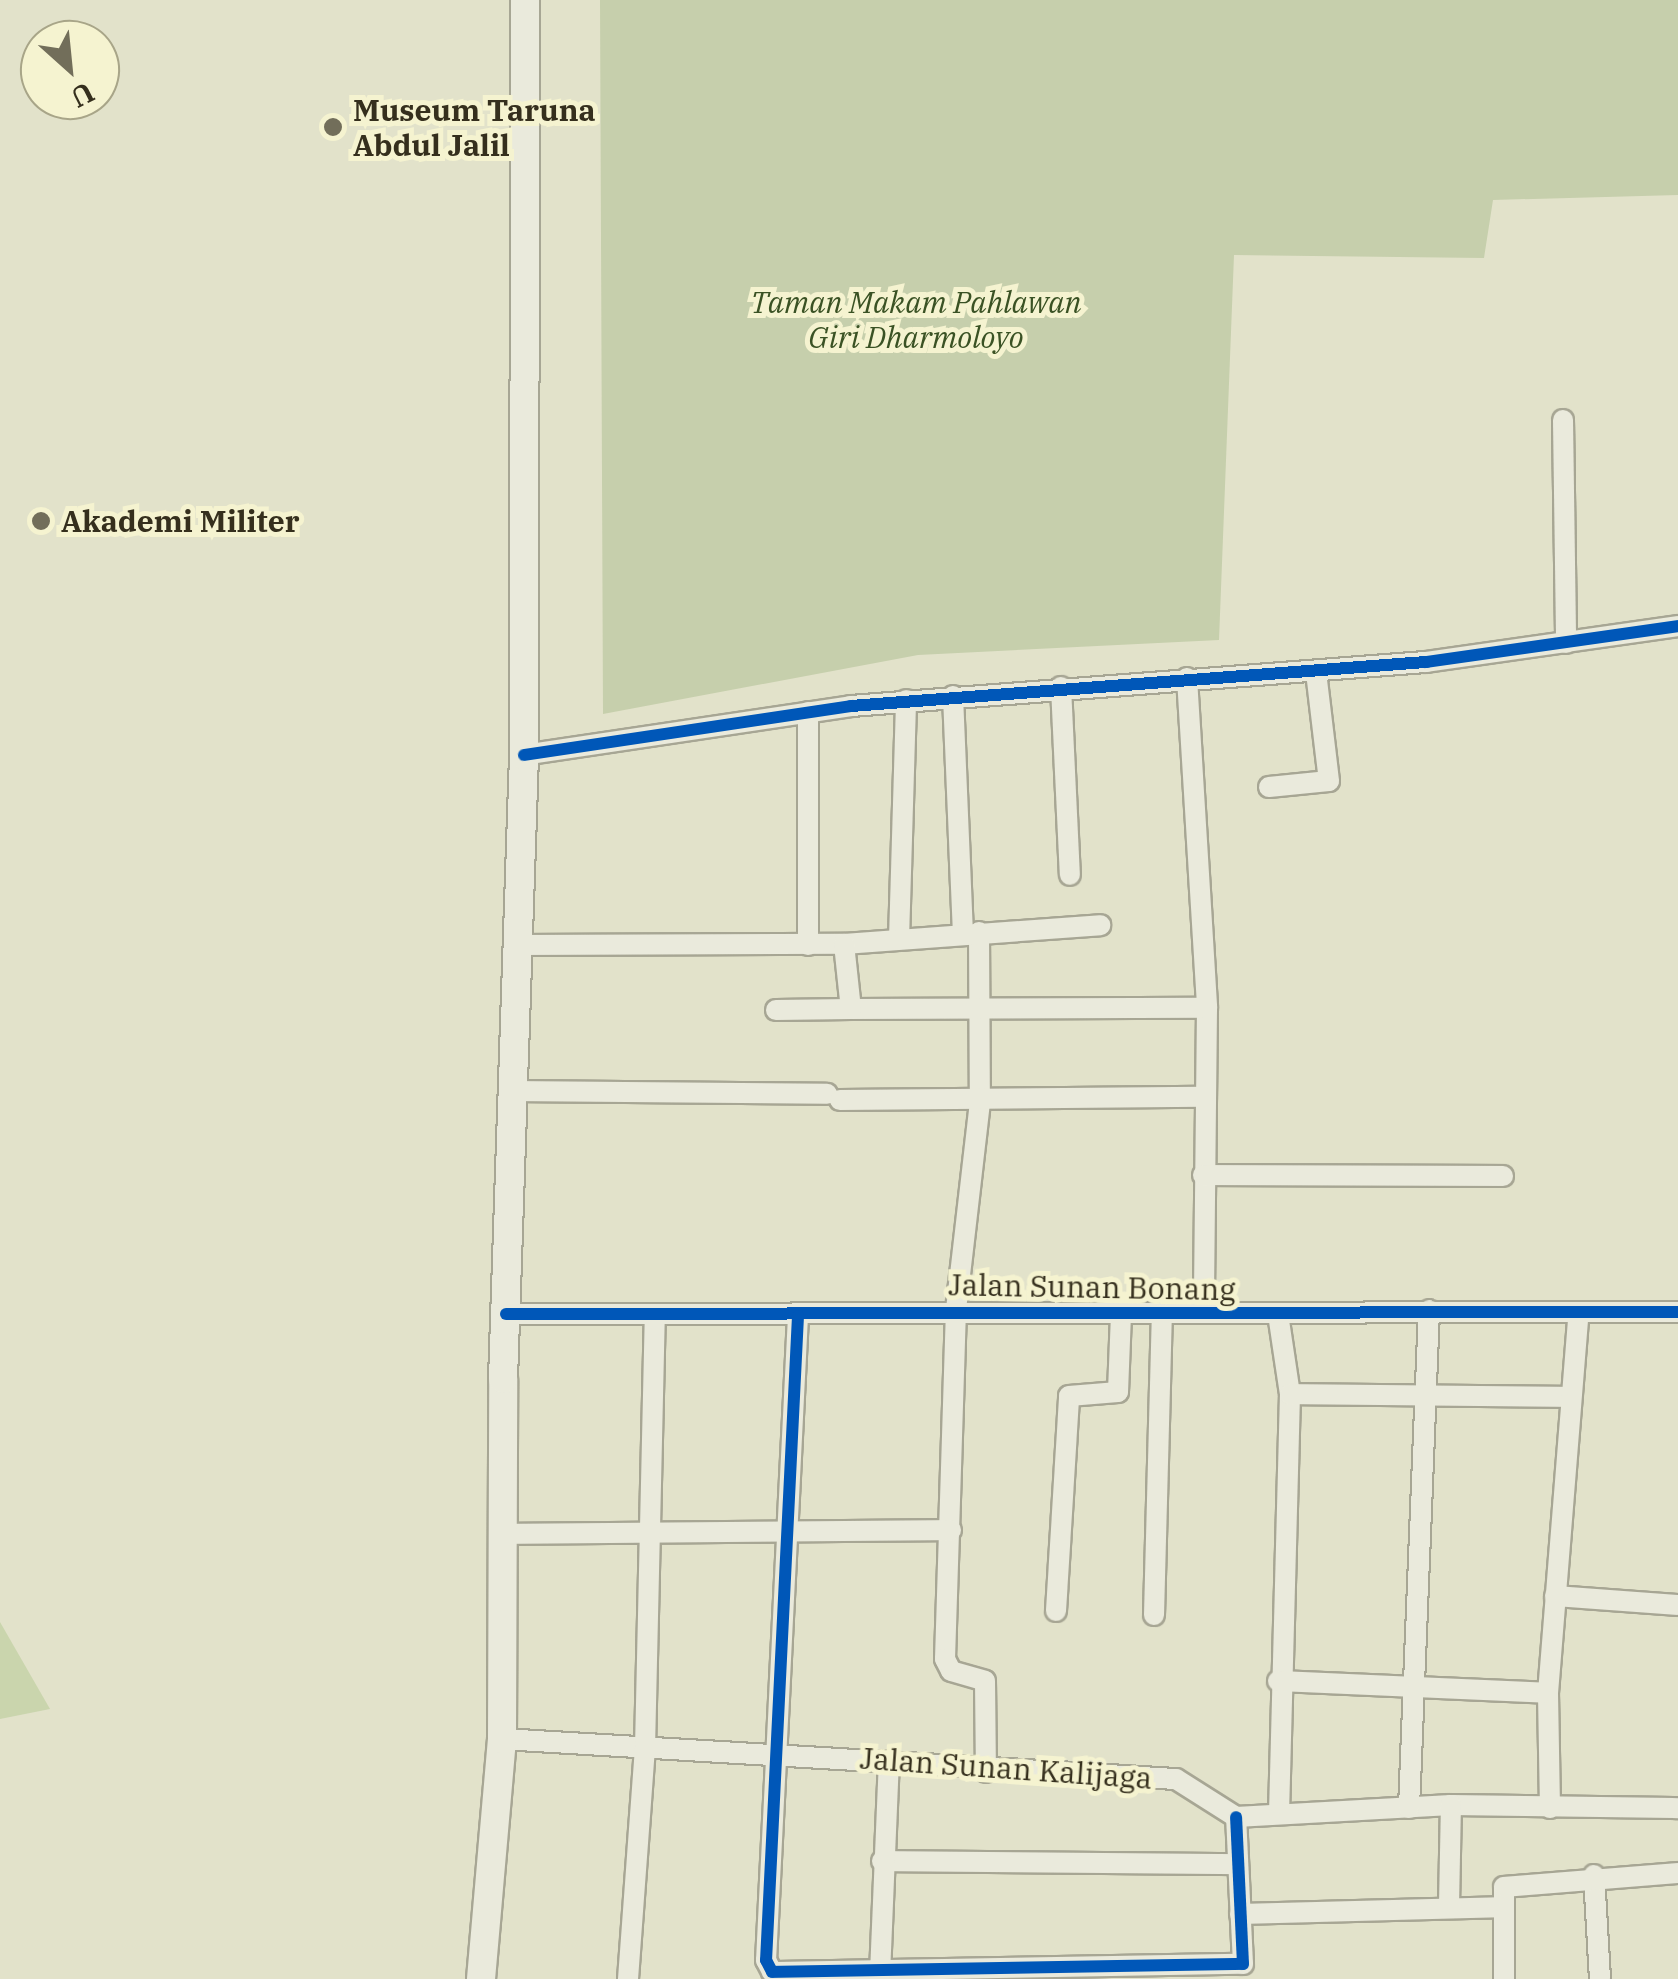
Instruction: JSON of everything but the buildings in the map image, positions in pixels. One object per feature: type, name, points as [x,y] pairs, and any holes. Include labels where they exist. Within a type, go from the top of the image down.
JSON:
[{"type":"main road","points":[[481,1979],[502,1739],[510,1092],[524,755],[525,0]]},
{"type":"street","points":[[1563,420],[1566,644]]},
{"type":"street","points":[[524,755],[906,700],[1316,672],[1566,644],[1678,626]]},
{"type":"street","points":[[1269,787],[1329,781],[1316,672]]},
{"type":"street","points":[[1187,678],[1207,1008],[1202,1097],[1204,1312]]},
{"type":"street","points":[[1061,687],[1070,876]]},
{"type":"street","points":[[954,696],[980,1102],[956,1309],[946,1664],[985,1681],[986,1772]]},
{"type":"street","points":[[900,939],[906,700]]},
{"type":"street","points":[[808,712],[808,945]]},
{"type":"street","points":[[518,946],[844,944],[1100,925]]},
{"type":"street","points":[[844,944],[850,1009]]},
{"type":"street","points":[[776,1010],[1207,1008]]},
{"type":"street","points":[[510,1092],[980,1102],[1202,1097]]},
{"type":"street","points":[[1203,1175],[1503,1176]]},
{"type":"street","name":"Jalan Sunan Bonang","points":[[506,1314],[798,1316],[956,1309],[1278,1314],[1429,1310],[1578,1317],[1678,1312]]},
{"type":"street","points":[[1409,1808],[1429,1310]]},
{"type":"street","points":[[1056,1610],[1069,1396],[1118,1392],[1122,1313]]},
{"type":"street","points":[[628,1979],[645,1748],[654,1314]]},
{"type":"street","points":[[1154,1614],[1162,1314]]},
{"type":"street","points":[[1278,1314],[1290,1394],[1278,1681],[1279,1811]]},
{"type":"street","points":[[798,1316],[782,1754],[768,1966],[782,1976],[1243,1971],[1236,1817],[1279,1811],[1451,1805],[1678,1808]]},
{"type":"street","points":[[1550,1808],[1548,1693],[1578,1317]]},
{"type":"street","points":[[1290,1394],[1570,1397]]},
{"type":"street","points":[[502,1534],[951,1530]]},
{"type":"street","points":[[1555,1596],[1678,1605]]},
{"type":"street","points":[[1278,1681],[1548,1693]]},
{"type":"street","name":"Jalan Sunan Kalijaga","points":[[502,1739],[890,1761],[986,1772],[1176,1779],[1236,1817]]},
{"type":"street","points":[[880,1974],[882,1861],[890,1761]]},
{"type":"street","points":[[1449,1906],[1451,1805]]},
{"type":"street","points":[[882,1861],[1238,1864]]},
{"type":"street","points":[[1504,1979],[1498,1892],[1508,1885],[1594,1875],[1678,1874]]},
{"type":"street","points":[[1594,1875],[1600,1979]]},
{"type":"street","points":[[1240,1914],[1449,1906],[1498,1908]]},
{"type":"green space","name":"Taman Makam Pahlawan Giri Dharmoloyo","points":[[600,0],[1678,0],[1678,195],[1493,200],[1484,258],[1234,255],[1219,640],[918,655],[603,714]]},
{"type":"green space","points":[[0,1622],[50,1709],[0,1719]]},
{"type":"cycle path","points":[[524,755],[851,706],[1426,662],[1678,626]]},
{"type":"cycle path","points":[[506,1314],[1678,1312]]},
{"type":"cycle path","points":[[798,1316],[766,1960],[772,1972],[1243,1964],[1236,1817]]},
{"type":"place","name":"Museum Taruna Abdul Jalil","points":[[333,127]]},
{"type":"place","name":"Akademi Militer","points":[[41,521]]}]
